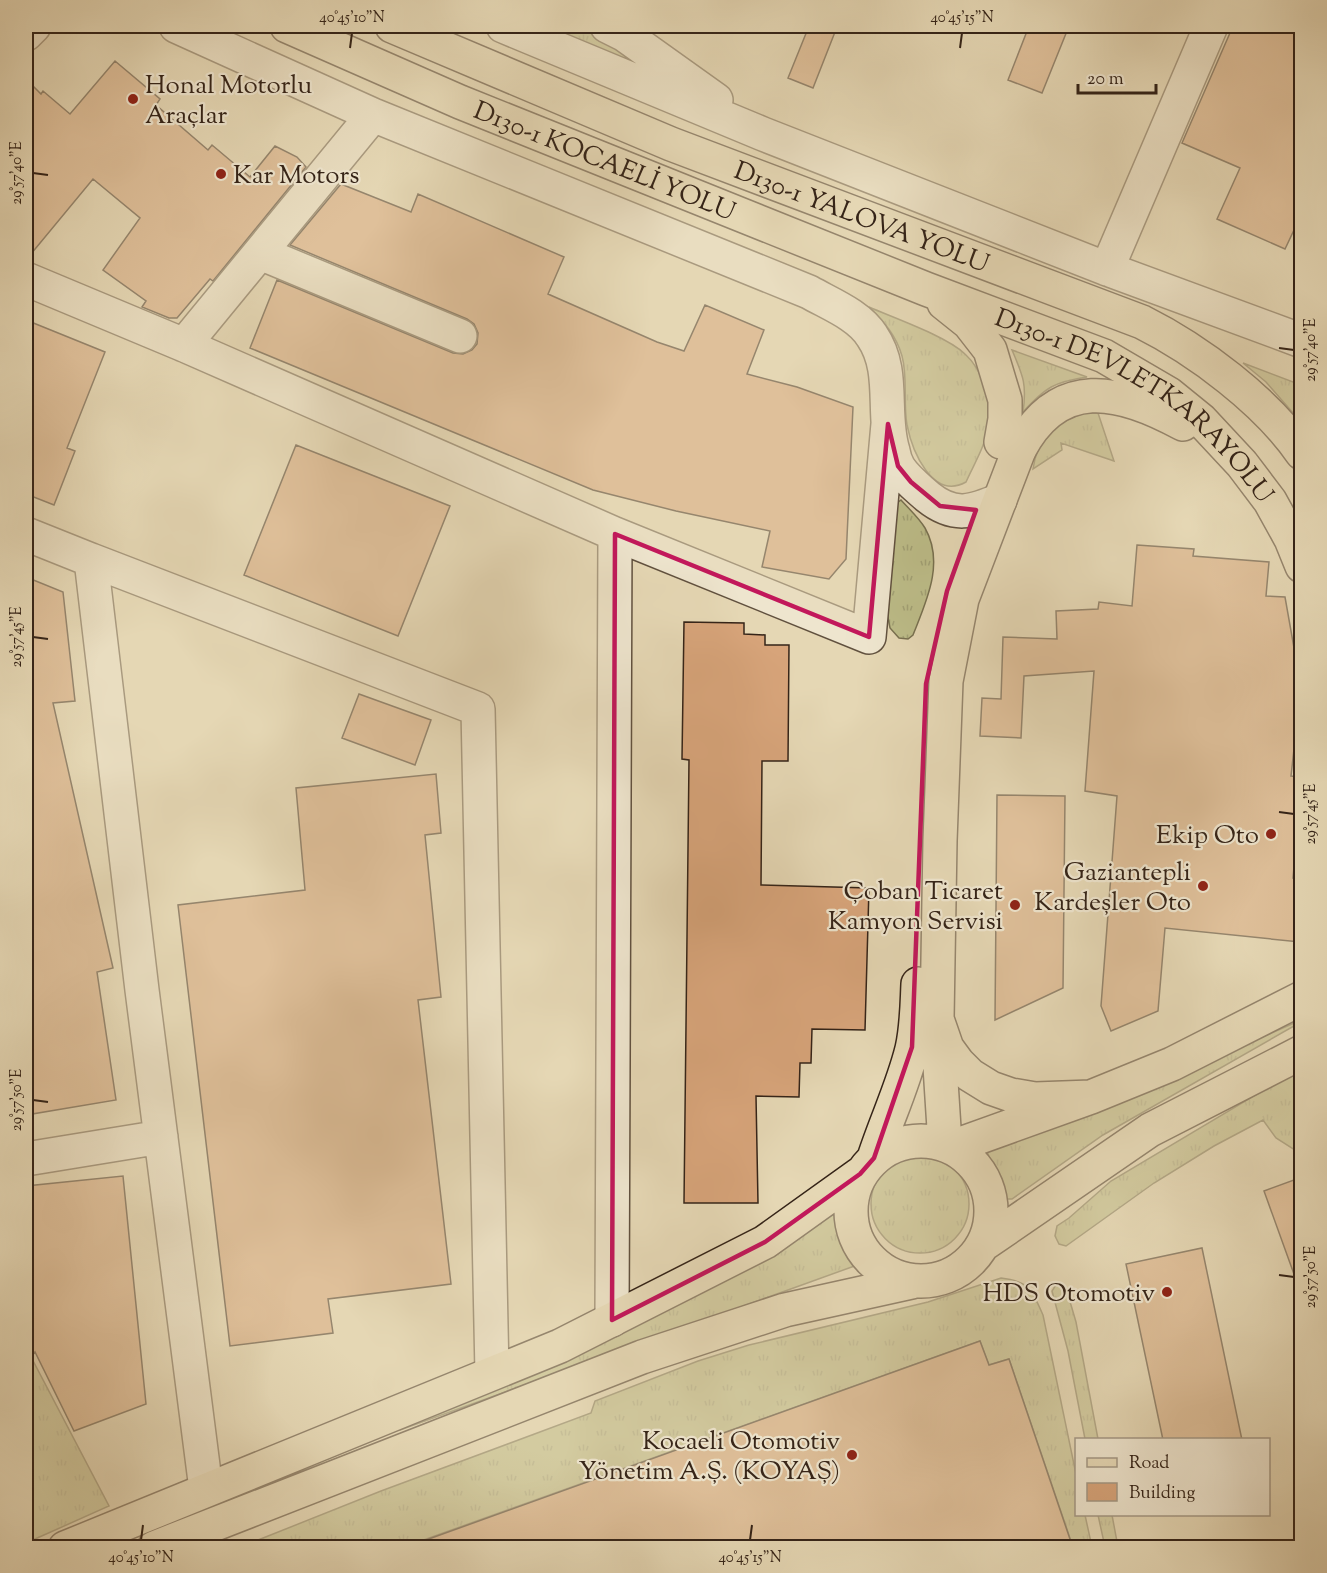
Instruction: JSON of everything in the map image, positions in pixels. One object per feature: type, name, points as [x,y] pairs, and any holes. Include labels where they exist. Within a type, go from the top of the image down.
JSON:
[{"type":"main road","name":"D130-1 KOCAELİ YOLU","points":[[287,26],[460,102],[926,289]]},
{"type":"main road","name":"D130-1 YALOVA YOLU","points":[[392,26],[671,144],[1142,322],[1164,333],[1222,372],[1271,417],[1302,453]]},
{"type":"main road","points":[[926,289],[969,323],[990,350],[1005,400],[1005,419],[1010,446],[988,505],[962,599],[946,681],[937,1019],[948,1146]]},
{"type":"main road","name":"D130-1 DEVLETKARAYOLU","points":[[926,289],[1113,361],[1169,394],[1201,420],[1242,464],[1270,501],[1302,566]]},
{"type":"main road","points":[[1010,446],[1043,416],[1083,395],[1104,394],[1157,410],[1185,425],[1242,464]]},
{"type":"main road","points":[[912,1282],[890,1275],[871,1261],[857,1242],[850,1220],[852,1196],[867,1166],[905,1073],[916,1021],[926,684],[947,591],[988,505]]},
{"type":"main road","points":[[948,1146],[1091,1097],[1172,1064],[1302,998]]},
{"type":"main road","points":[[937,1019],[947,1048],[957,1063],[970,1075],[991,1088],[1011,1095],[1035,1099],[1091,1097]]},
{"type":"main road","points":[[154,1548],[642,1357],[785,1310],[912,1282],[934,1281],[954,1274],[971,1261],[984,1244],[1150,1130],[1302,1052]]},
{"type":"main road","points":[[65,1548],[560,1346],[765,1242],[891,1146],[911,1140],[932,1140],[948,1146],[970,1160],[984,1178],[991,1200],[991,1222],[984,1244]]},
{"type":"street","points":[[26,34],[34,26]]},
{"type":"street","points":[[26,279],[184,345],[615,534],[869,637],[888,424],[887,378],[883,356],[871,334],[852,317],[809,292],[374,115],[176,26]]},
{"type":"street","points":[[503,26],[763,134],[1107,269],[1302,341]]},
{"type":"street","points":[[607,26],[625,35],[763,134]]},
{"type":"street","points":[[1107,269],[1211,26]]},
{"type":"street","points":[[184,345],[374,115]]},
{"type":"street","points":[[260,253],[460,336]]},
{"type":"street","points":[[888,424],[897,466],[911,482],[940,506],[952,510],[988,505]]},
{"type":"street","points":[[26,534],[478,709],[492,1373]]},
{"type":"street","points":[[612,1320],[615,534]]},
{"type":"street","points":[[91,560],[206,1489]]},
{"type":"street","points":[[26,1159],[161,1137]]},
{"type":"highlighted area","points":[[888,424],[898,466],[911,482],[940,506],[976,510],[947,591],[926,684],[912,1047],[874,1158],[860,1174],[765,1242],[612,1320],[615,534],[869,637]]},
{"type":"green space","points":[[542,26],[582,26],[599,34],[671,80]]},
{"type":"green space","points":[[869,307],[919,328],[956,347],[972,361],[977,369],[985,387],[989,416],[987,433],[966,482],[954,486],[943,485],[934,479],[919,459],[907,425],[902,356],[889,329]]},
{"type":"green space","points":[[1012,350],[1087,377],[1051,387],[1023,412],[1025,394],[1023,380]]},
{"type":"green space","points":[[1243,363],[1301,385],[1301,422],[1266,382]]},
{"type":"green space","points":[[1085,413],[1098,413],[1114,461],[1061,443],[1062,450],[1033,469],[1039,449],[1050,433],[1065,421]]},
{"type":"green space","points":[[901,500],[925,528],[931,541],[933,555],[928,596],[913,635],[908,639],[899,638],[890,628],[887,613],[897,503]]},
{"type":"green space","points":[[1301,1020],[1103,1135],[1012,1199],[1005,1199],[986,1145],[1150,1087]]},
{"type":"green space","points":[[1301,1068],[1301,1154],[1276,1138],[1263,1120],[1214,1146],[1154,1183],[1066,1246],[1059,1244],[1055,1236],[1057,1226],[1111,1181]]},
{"type":"green space","points":[[920,1155],[939,1158],[955,1169],[966,1185],[969,1204],[966,1223],[955,1239],[939,1250],[920,1253],[901,1250],[885,1239],[874,1223],[871,1204],[874,1185],[885,1169],[901,1158]]},
{"type":"green space","points":[[831,1207],[840,1231],[860,1264],[400,1430],[398,1421]]},
{"type":"green space","points":[[1001,1278],[1024,1284],[1032,1293],[1043,1315],[1075,1469],[1075,1516],[1085,1516],[1092,1547],[1073,1547],[1009,1359],[989,1365],[980,1341],[404,1547],[238,1548],[381,1491],[591,1413],[595,1401],[698,1361],[749,1345],[928,1302]]},
{"type":"green space","points":[[1057,1283],[1066,1288],[1076,1322],[1098,1438],[1085,1438],[1068,1351],[1052,1291]]},
{"type":"green space","points":[[26,1357],[28,1361],[31,1357],[109,1506],[26,1543]]},
{"type":"green space","points":[[1098,1516],[1112,1516],[1118,1547],[1105,1547]]},
{"type":"building","points":[[809,26],[819,26],[835,32],[813,88],[788,78]]},
{"type":"building","points":[[1029,26],[1069,26],[1042,93],[1008,80]]},
{"type":"building","points":[[1233,26],[1302,26],[1302,213],[1285,249],[1217,219],[1240,168],[1182,143]]},
{"type":"building","points":[[115,61],[160,99],[156,105],[208,150],[212,145],[250,177],[275,146],[297,157],[306,167],[213,281],[210,279],[177,318],[169,318],[142,307],[146,301],[103,270],[140,218],[93,179],[26,260],[26,79],[41,94],[43,91],[70,114]]},
{"type":"building","points":[[341,184],[411,212],[418,194],[564,257],[548,294],[657,342],[684,351],[705,305],[764,330],[747,374],[797,387],[853,407],[846,559],[829,579],[762,567],[770,531],[593,490],[250,348],[277,280],[453,353],[463,354],[472,350],[477,344],[478,333],[474,324],[467,319],[290,245]]},
{"type":"building","points":[[26,320],[105,352],[67,448],[75,451],[54,505],[26,494]]},
{"type":"building","points":[[296,445],[450,506],[398,636],[244,575]]},
{"type":"building","points":[[1137,545],[1194,549],[1193,556],[1269,562],[1266,596],[1285,597],[1302,693],[1302,732],[1296,731],[1291,776],[1302,777],[1293,878],[1302,879],[1302,922],[1300,942],[1165,928],[1158,1011],[1111,1031],[1101,1006],[1117,796],[1085,791],[1094,671],[1024,676],[1021,738],[980,736],[982,698],[1001,699],[1003,637],[1057,639],[1056,611],[1098,609],[1099,602],[1132,606]]},
{"type":"building","points":[[26,577],[63,592],[75,701],[53,703],[113,968],[97,972],[116,1100],[26,1115]]},
{"type":"building","points":[[684,622],[744,623],[744,634],[765,635],[765,645],[789,645],[788,761],[762,761],[761,885],[869,888],[865,1030],[812,1029],[811,1063],[800,1063],[799,1097],[756,1096],[758,1203],[684,1203],[689,760],[682,759]]},
{"type":"building","points":[[359,694],[431,720],[415,765],[342,738]]},
{"type":"building","points":[[436,774],[441,833],[425,835],[441,997],[418,1000],[451,1284],[328,1299],[333,1333],[230,1346],[178,905],[305,890],[296,788]]},
{"type":"building","points":[[997,795],[1065,796],[1063,988],[995,1020]]},
{"type":"building","points":[[123,1176],[146,1404],[74,1431],[35,1352],[26,1364],[26,1186]]},
{"type":"building","points":[[1302,1177],[1302,1288],[1299,1288],[1264,1191]]},
{"type":"building","points":[[1202,1248],[1242,1438],[1163,1438],[1126,1264]]},
{"type":"building","name":"Kocaeli Otomotiv Yönetim A.Ş. (KOYAŞ)","points":[[980,1341],[989,1365],[1009,1359],[1073,1548],[413,1548],[412,1545]]},
{"type":"place","name":"Honal Motorlu Araçlar","points":[[133,99]]},
{"type":"place","name":"Kar Motors","points":[[221,174]]},
{"type":"place","name":"Ekip Oto","points":[[1271,834]]},
{"type":"place","name":"Gaziantepli Kardeşler Oto","points":[[1203,886]]},
{"type":"place","name":"Çoban Ticaret Kamyon Servisi","points":[[1015,905]]},
{"type":"place","name":"HDS Otomotiv","points":[[1167,1292]]},
{"type":"place","name":"Kocaeli Otomotiv Yönetim A.Ş. (KOYAŞ)","points":[[852,1455]]}]
